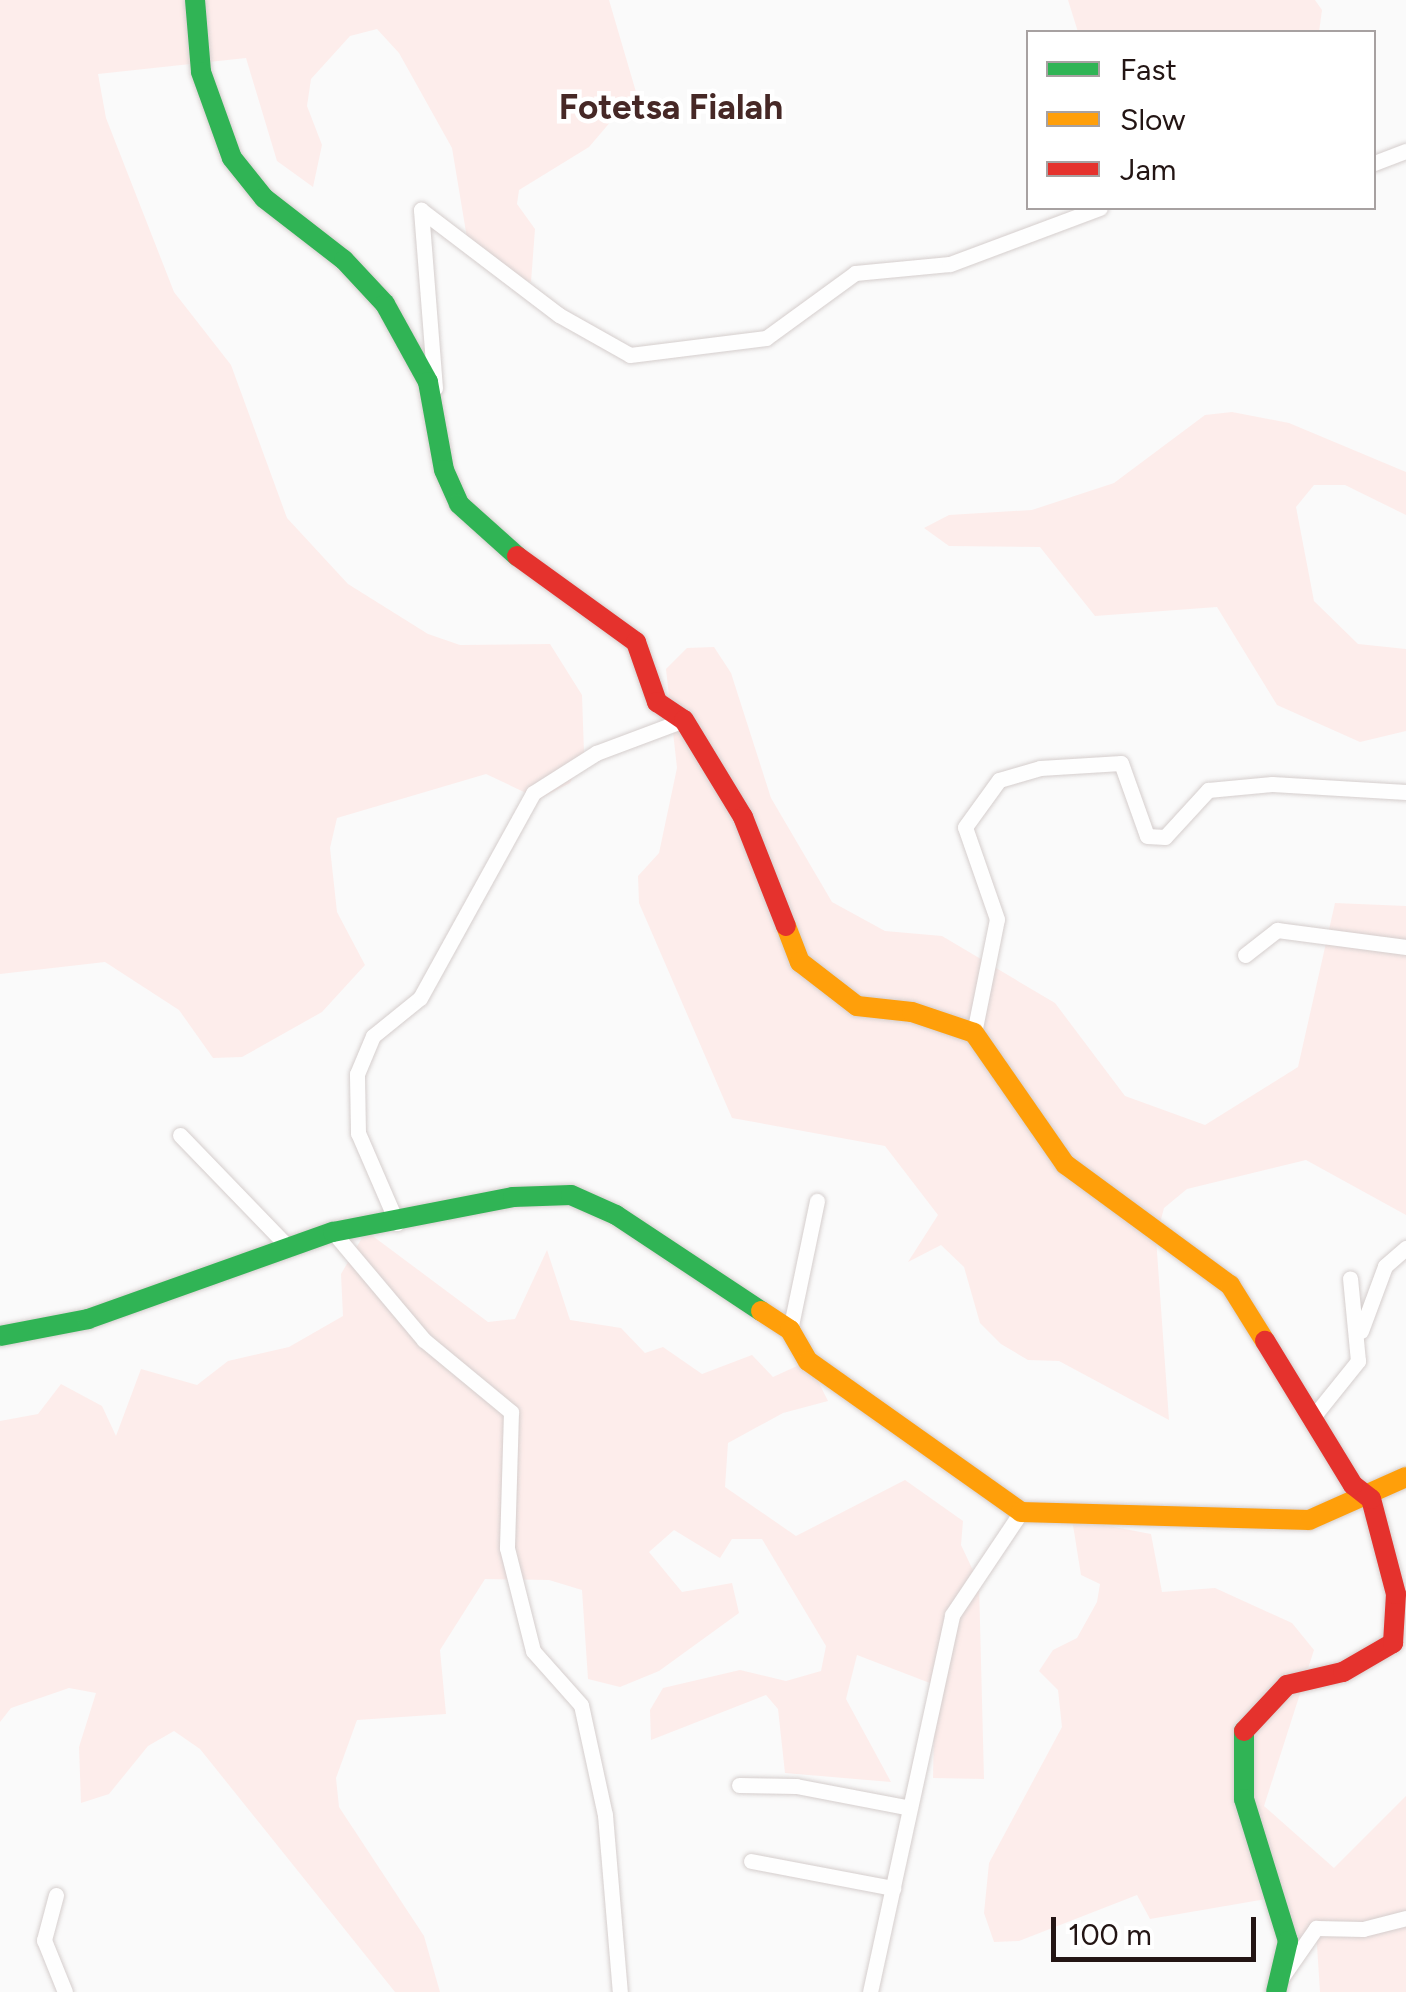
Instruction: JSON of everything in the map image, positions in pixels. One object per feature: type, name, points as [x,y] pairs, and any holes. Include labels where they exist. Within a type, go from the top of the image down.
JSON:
[{"type":"street","points":[[195,0],[201,72],[232,158],[264,198],[344,260],[385,304],[428,382],[459,504],[493,538],[636,642],[658,702],[684,720],[744,817],[788,941],[812,976],[857,1006],[912,1012],[974,1032],[1065,1164],[1230,1286],[1353,1486],[1371,1499],[1396,1594],[1393,1643],[1343,1672],[1288,1685],[1244,1726],[1244,1800],[1288,1941],[1279,1985]]},
{"type":"street","points":[[1376,162],[1406,150]]},
{"type":"street","points":[[438,427],[421,210],[559,315],[630,355],[766,338],[855,273],[950,264],[1095,210]]},
{"type":"street","points":[[397,1224],[358,1132],[356,1074],[372,1036],[420,998],[533,793],[596,752],[684,720]]},
{"type":"street","points":[[974,1032],[997,919],[966,827],[998,780],[1040,768],[1121,763],[1147,836],[1164,836],[1208,790],[1272,784],[1406,792]]},
{"type":"street","points":[[1245,954],[1277,930],[1406,947]]},
{"type":"street","points":[[180,1135],[290,1249]]},
{"type":"street","points":[[0,1336],[88,1319],[333,1232],[397,1224],[513,1197],[571,1195],[616,1215],[790,1330],[808,1361],[1020,1512],[1309,1520],[1371,1499],[1406,1477]]},
{"type":"street","points":[[790,1330],[818,1201]]},
{"type":"street","points":[[333,1232],[424,1340],[511,1412],[507,1548],[533,1652],[581,1705],[605,1815],[616,1990]]},
{"type":"street","points":[[1360,1335],[1385,1266],[1406,1248]]},
{"type":"street","points":[[1313,1418],[1358,1360],[1360,1335],[1350,1278]]},
{"type":"street","points":[[870,1992],[893,1888],[905,1807],[952,1615],[1020,1512]]},
{"type":"street","points":[[739,1786],[796,1786],[905,1807]]},
{"type":"street","points":[[751,1861],[893,1888]]},
{"type":"street","points":[[56,1896],[44,1940],[65,1992]]},
{"type":"street","points":[[1279,1985],[1316,1928],[1363,1929],[1406,1918]]},
{"type":"shaded area","points":[[0,0],[609,0],[636,92],[589,147],[519,190],[517,204],[535,229],[531,282],[501,273],[468,244],[452,148],[399,53],[377,29],[350,36],[311,79],[307,106],[322,145],[313,187],[277,161],[246,58],[98,74],[106,118],[174,292],[231,365],[287,518],[348,584],[428,634],[460,645],[550,644],[582,695],[584,753],[570,783],[539,799],[486,774],[337,818],[330,848],[337,912],[365,965],[322,1012],[242,1057],[213,1058],[179,1010],[105,962],[0,974]]},
{"type":"shaded area","points":[[1068,0],[1315,0],[1322,10],[1319,30],[1077,30]]},
{"type":"shaded area","points":[[1232,412],[1289,423],[1406,472],[1406,515],[1345,485],[1314,485],[1296,507],[1314,601],[1358,644],[1406,649],[1406,731],[1360,742],[1277,705],[1217,607],[1095,616],[1040,547],[949,546],[924,528],[949,515],[1032,510],[1114,483],[1205,415]]},
{"type":"shaded area","points":[[714,647],[731,673],[771,798],[832,902],[885,931],[942,936],[1055,1003],[1125,1096],[1205,1125],[1298,1067],[1335,903],[1406,906],[1406,1215],[1306,1160],[1187,1189],[1164,1208],[1156,1238],[1169,1420],[1059,1361],[1028,1360],[1001,1344],[980,1323],[964,1267],[941,1245],[908,1262],[938,1215],[885,1146],[732,1118],[639,903],[638,876],[659,853],[677,768],[666,669],[687,648]]},
{"type":"shaded area","points":[[366,1231],[488,1322],[515,1319],[547,1250],[570,1320],[621,1328],[645,1353],[663,1347],[702,1374],[752,1355],[773,1377],[808,1361],[828,1401],[783,1413],[728,1443],[725,1487],[796,1536],[905,1480],[963,1521],[961,1545],[979,1583],[984,1779],[933,1778],[935,1685],[857,1655],[846,1699],[891,1782],[785,1773],[778,1709],[766,1695],[651,1740],[650,1710],[663,1688],[740,1670],[786,1681],[821,1671],[826,1646],[762,1539],[732,1539],[720,1558],[674,1530],[649,1552],[682,1592],[732,1583],[739,1613],[659,1671],[620,1687],[588,1679],[582,1590],[549,1580],[485,1579],[440,1650],[446,1714],[357,1720],[336,1778],[339,1807],[424,1936],[440,1992],[395,1992],[200,1749],[174,1731],[148,1746],[109,1794],[81,1803],[79,1747],[96,1693],[69,1688],[11,1708],[0,1722],[0,1421],[38,1414],[61,1384],[102,1406],[116,1436],[141,1369],[197,1385],[228,1361],[289,1347],[343,1316],[341,1274]]},
{"type":"shaded area","points":[[1072,1519],[1151,1534],[1162,1592],[1215,1588],[1292,1623],[1314,1650],[1264,1806],[1334,1868],[1406,1796],[1406,1992],[1320,1992],[1316,1930],[1282,1977],[1278,1897],[1150,1919],[1137,1895],[1019,1941],[994,1942],[984,1913],[989,1863],[1062,1727],[1058,1690],[1039,1671],[1053,1650],[1077,1638],[1097,1602],[1100,1584],[1081,1575]]},
{"type":"traffic: fast","points":[[195,0],[201,72],[232,158],[264,198],[344,260],[385,304],[428,382],[444,470],[459,504],[517,556]]},
{"type":"traffic: fast","points":[[0,1336],[88,1319],[333,1232],[513,1197],[571,1195],[616,1215],[761,1311]]},
{"type":"traffic: fast","points":[[1244,1731],[1244,1799],[1288,1941],[1276,1992]]},
{"type":"traffic: slow","points":[[786,926],[800,962],[857,1006],[912,1012],[974,1033],[1065,1164],[1230,1285],[1265,1341]]},
{"type":"traffic: slow","points":[[761,1311],[790,1330],[808,1361],[1021,1512],[1309,1520],[1406,1477]]},
{"type":"traffic: jam","points":[[517,556],[636,642],[657,702],[684,720],[743,817],[786,926]]},
{"type":"traffic: jam","points":[[1244,1731],[1287,1685],[1343,1672],[1393,1643],[1396,1594],[1371,1499],[1353,1485],[1265,1341]]},
{"type":"district","name":"Fotetsa Fialah","points":[[671,107]]}]
